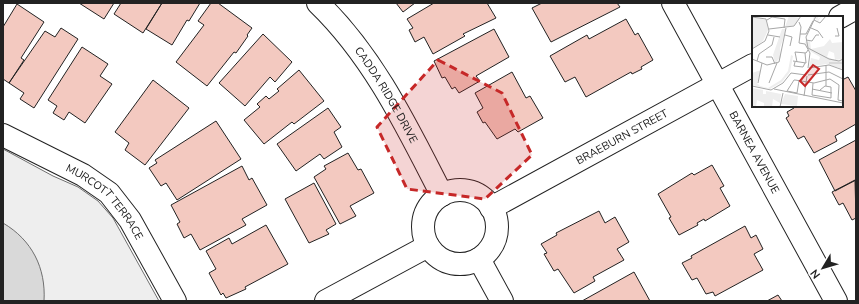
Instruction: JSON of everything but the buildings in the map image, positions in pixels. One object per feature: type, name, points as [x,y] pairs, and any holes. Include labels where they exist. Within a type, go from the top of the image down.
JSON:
[{"type":"street","name":"CADDA RIDGE DRIVE","points":[[318,3],[364,56],[380,80],[442,195]]},
{"type":"street","name":"BARNEA AVENUE","points":[[672,3],[836,301]]},
{"type":"street","points":[[842,16],[856,8]]},
{"type":"street","name":"BRAEBURN STREET","points":[[491,208],[752,66]]},
{"type":"street","name":"MURCOTT TERRACE","points":[[3,135],[83,175],[109,193],[130,220],[175,301]]},
{"type":"street","points":[[464,190],[474,193],[484,199],[491,208],[496,221],[496,236],[487,253],[479,259],[468,264],[451,263],[436,255],[428,246],[423,227],[424,217],[431,204],[442,195],[452,191],[464,190]]},
{"type":"street","points":[[326,301],[428,246]]},
{"type":"street","points":[[479,259],[502,301]]},
{"type":"highlighted area","points":[[438,60],[502,93],[532,155],[485,199],[407,189],[377,127]]},
{"type":"shaded area","points":[[3,149],[53,176],[78,187],[98,201],[113,218],[159,301],[3,301]]},
{"type":"shaded area","points":[[3,223],[22,238],[35,256],[43,277],[44,301],[3,301]]}]
